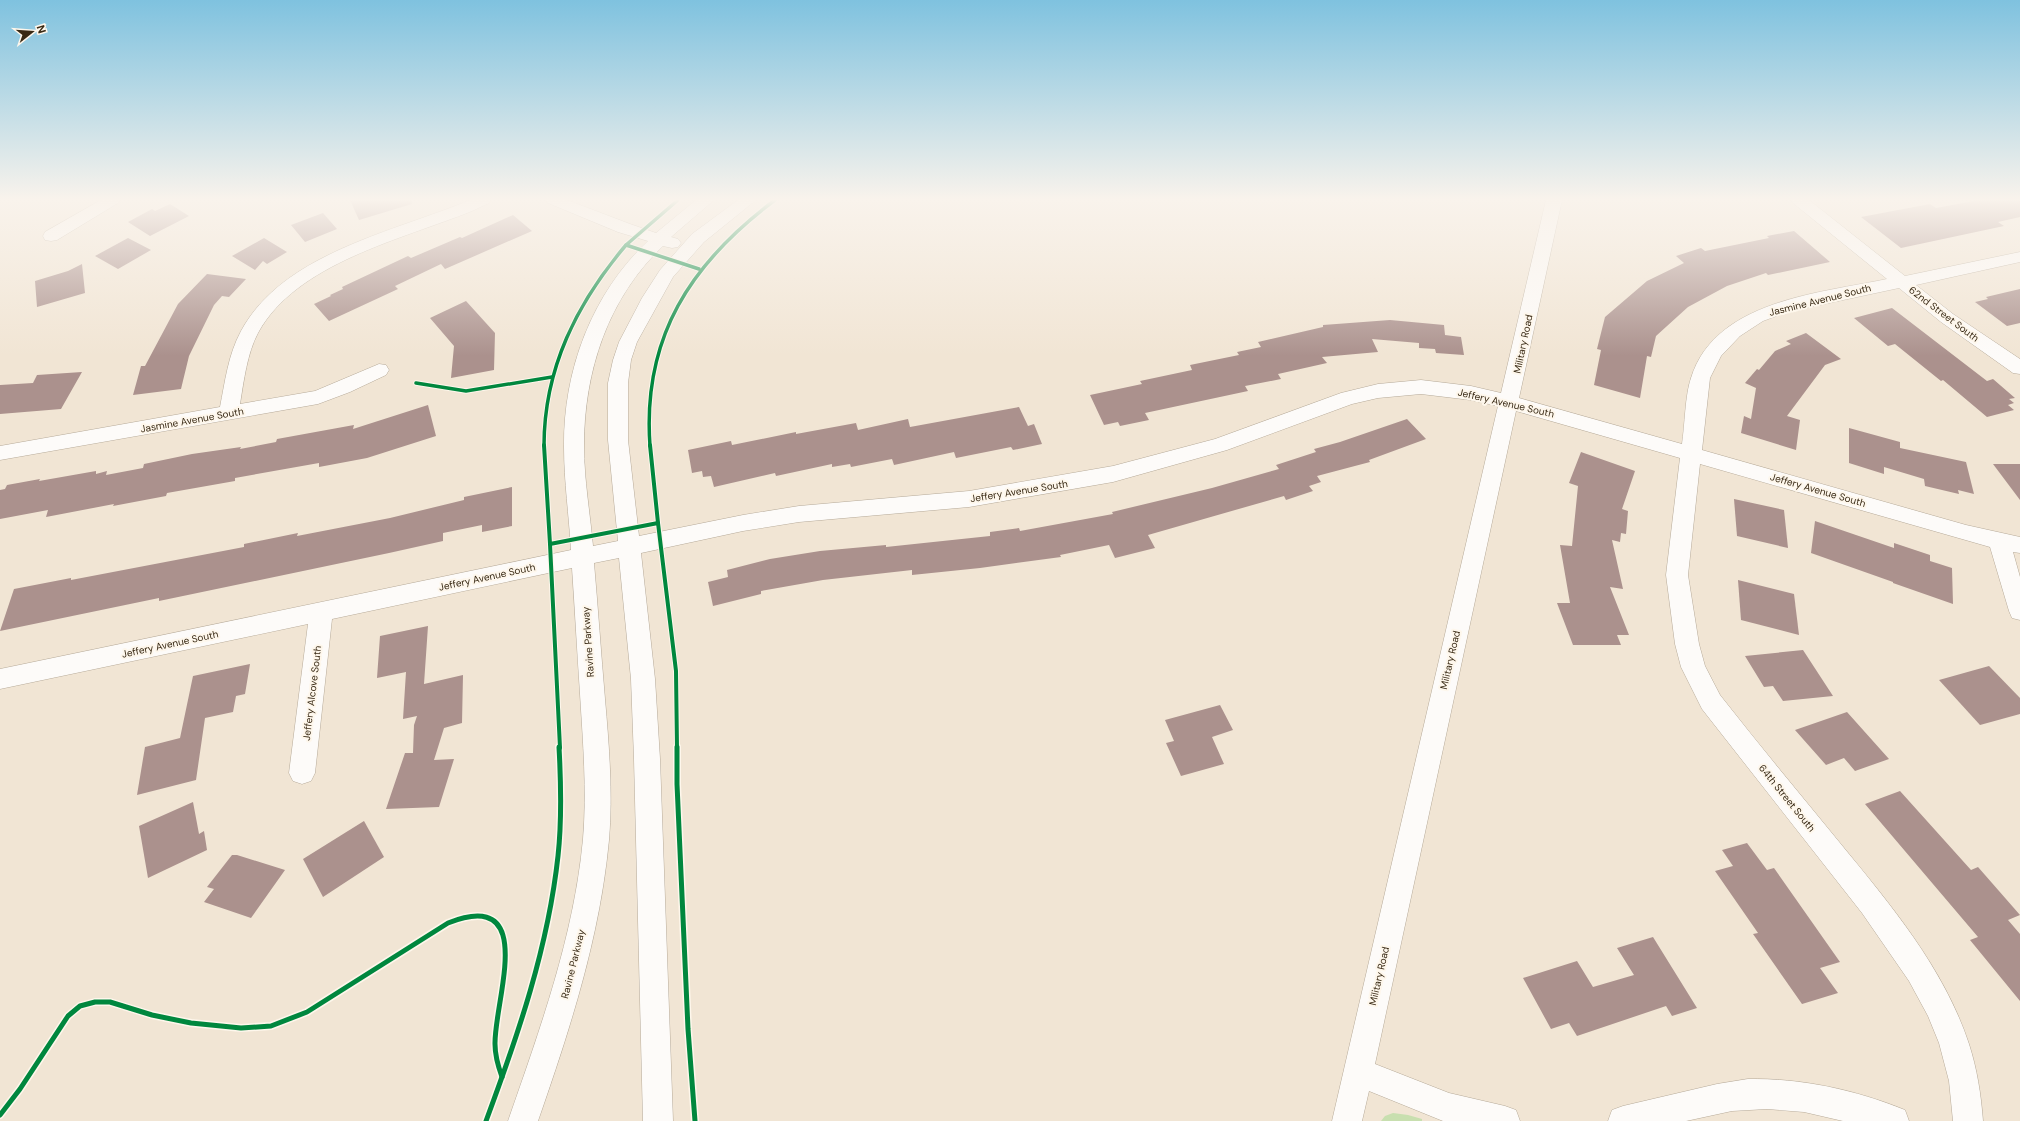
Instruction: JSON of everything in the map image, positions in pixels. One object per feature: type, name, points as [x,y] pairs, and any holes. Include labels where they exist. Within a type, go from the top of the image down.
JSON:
[{"type":"street","points":[[229,413],[243,346],[258,319],[280,295],[304,276],[349,252]]},
{"type":"street","name":"Ravine Parkway","points":[[523,1121],[565,1000],[575,962],[589,888],[596,838],[597,796],[595,739],[574,432],[578,393],[591,338],[607,304],[634,266],[647,252]]},
{"type":"street","points":[[658,1121],[648,759],[643,679],[618,440],[617,404],[620,371],[628,342],[666,274],[684,252]]},
{"type":"street","name":"Military Road","points":[[1347,1121],[1543,252]]},
{"type":"street","name":"62nd Street South","points":[[1865,252],[1972,337],[2020,368]]},
{"type":"street","name":"Jasmine Avenue South","points":[[1692,453],[1700,378],[1706,362],[1716,347],[1728,334],[1744,323],[1770,311],[1901,281],[2020,257]]},
{"type":"street","name":"Jasmine Avenue South","points":[[0,453],[229,413],[327,394],[379,370]]},
{"type":"street","name":"Jeffery Avenue South","points":[[0,679],[743,523],[798,514],[969,499],[1113,474],[1220,446],[1348,398],[1378,390],[1421,387],[1471,393],[1510,402],[2010,543]]},
{"type":"street","name":"64th Street South","points":[[1692,453],[1677,575],[1687,644],[1693,667],[1711,702],[1877,909],[1914,962],[1937,1004],[1952,1041],[1963,1077],[1968,1121]]},
{"type":"street","points":[[2010,543],[2008,574],[2020,611]]},
{"type":"street","name":"Jeffery Alcove South","points":[[302,773],[322,612]]},
{"type":"street","points":[[1358,1072],[1449,1108],[1505,1121]]},
{"type":"street","points":[[1623,1121],[1652,1116],[1702,1102],[1749,1094],[1798,1096],[1824,1101],[1894,1121]]},
{"type":"green space","points":[[1393,1113],[1408,1115],[1422,1119],[1422,1121],[1381,1121],[1385,1116]]},
{"type":"building","points":[[102,252],[147,252],[118,269],[95,256]]},
{"type":"building","points":[[239,252],[286,252],[267,264],[263,261],[255,270],[232,256]]},
{"type":"building","points":[[424,252],[483,252],[445,269],[441,264],[395,286],[398,289],[329,321],[314,304],[343,289],[342,287],[408,256],[411,258]]},
{"type":"building","points":[[1688,252],[1819,252],[1830,262],[1768,275],[1766,273],[1727,286],[1688,307],[1656,336],[1651,357],[1647,356],[1640,398],[1594,385],[1601,350],[1597,349],[1605,317],[1647,281],[1684,263],[1676,256]]},
{"type":"building","points":[[82,264],[85,293],[37,307],[35,281],[68,271]]},
{"type":"building","points":[[207,274],[246,279],[229,297],[222,296],[214,305],[189,356],[181,389],[133,395],[141,366],[145,366],[178,304]]},
{"type":"building","points":[[2020,289],[2020,323],[2007,326],[1975,302],[1988,299],[1986,297]]},
{"type":"building","points":[[466,301],[495,333],[494,370],[451,378],[454,346],[430,318]]},
{"type":"building","points":[[1892,308],[1987,381],[1993,379],[2015,398],[2009,399],[2014,403],[2008,405],[2014,410],[1987,417],[1943,380],[1941,381],[1895,344],[1888,346],[1854,318]]},
{"type":"building","points":[[1390,320],[1444,325],[1445,335],[1461,337],[1464,355],[1436,353],[1435,349],[1419,348],[1419,343],[1372,339],[1378,352],[1322,357],[1327,363],[1278,374],[1281,379],[1245,386],[1248,391],[1145,413],[1149,420],[1120,426],[1118,422],[1104,425],[1090,395],[1142,384],[1140,381],[1192,370],[1190,365],[1239,355],[1237,352],[1261,347],[1258,342],[1323,327],[1323,325]]},
{"type":"building","points":[[1806,333],[1841,359],[1825,365],[1787,416],[1800,420],[1796,450],[1741,433],[1744,416],[1751,419],[1756,388],[1745,383],[1757,369],[1759,370],[1775,351],[1791,344],[1786,341]]},
{"type":"building","points":[[82,372],[61,409],[0,414],[0,385],[33,383],[37,375]]},
{"type":"building","points":[[428,405],[436,436],[367,458],[319,467],[319,463],[235,478],[235,481],[167,493],[166,496],[113,506],[114,504],[46,517],[48,510],[0,519],[0,490],[5,489],[7,485],[96,471],[96,474],[107,471],[106,475],[143,468],[144,464],[192,454],[241,447],[240,449],[276,442],[277,439],[354,425],[353,429]]},
{"type":"building","points":[[1019,407],[1028,426],[1034,424],[1042,444],[1013,450],[1011,447],[956,458],[954,452],[894,465],[892,459],[851,467],[850,464],[832,467],[832,464],[776,476],[775,473],[714,487],[711,476],[703,477],[702,471],[692,473],[688,450],[731,441],[732,445],[796,432],[796,434],[856,423],[858,430],[908,419],[910,427]]},
{"type":"building","points":[[1407,419],[1426,439],[1369,460],[1370,462],[1317,476],[1321,482],[1309,486],[1313,491],[1286,500],[1284,496],[1148,535],[1155,548],[1115,558],[1109,545],[1060,555],[1061,557],[980,568],[912,575],[912,570],[823,580],[761,591],[761,594],[713,606],[708,582],[728,577],[727,570],[770,559],[820,551],[886,545],[886,547],[990,536],[990,532],[1019,528],[1020,531],[1113,514],[1112,512],[1212,488],[1279,469],[1276,465],[1316,452],[1314,449],[1340,442]]},
{"type":"building","points":[[1849,428],[1900,442],[1900,448],[1966,462],[1974,494],[1958,490],[1959,494],[1925,486],[1924,479],[1884,467],[1884,474],[1849,463]]},
{"type":"building","points":[[1581,452],[1635,471],[1622,509],[1628,511],[1626,534],[1621,533],[1620,542],[1612,540],[1623,589],[1610,587],[1629,635],[1617,635],[1621,645],[1573,645],[1557,603],[1570,603],[1560,545],[1572,546],[1578,486],[1569,483]]},
{"type":"building","points":[[1993,464],[2020,464],[2020,500]]},
{"type":"building","points":[[512,487],[512,526],[482,532],[482,525],[443,533],[443,541],[389,553],[159,601],[159,598],[0,631],[14,589],[71,578],[71,580],[244,547],[244,544],[298,533],[297,536],[390,518],[464,500],[464,497]]},
{"type":"building","points":[[1734,499],[1784,510],[1788,548],[1737,536]]},
{"type":"building","points":[[1815,521],[1894,548],[1894,543],[1930,555],[1930,561],[1952,568],[1953,604],[1811,553]]},
{"type":"building","points":[[1738,580],[1794,594],[1799,635],[1741,620]]},
{"type":"building","points":[[428,626],[424,684],[463,675],[462,723],[444,728],[434,760],[454,759],[439,807],[386,809],[405,753],[413,753],[414,725],[417,716],[403,719],[406,672],[377,678],[380,636]]},
{"type":"building","points":[[1803,650],[1833,696],[1783,701],[1773,686],[1764,687],[1745,656]]},
{"type":"building","points":[[250,664],[245,694],[236,696],[233,712],[205,718],[196,780],[137,795],[145,747],[180,738],[193,676]]},
{"type":"building","points":[[1989,666],[2020,698],[2020,714],[1980,725],[1939,680]]},
{"type":"building","points":[[1220,705],[1233,730],[1212,737],[1224,764],[1181,776],[1166,743],[1174,741],[1165,720]]},
{"type":"building","points":[[1847,712],[1889,759],[1855,771],[1844,758],[1826,765],[1795,730]]},
{"type":"building","points":[[1900,791],[1971,870],[1978,867],[2020,915],[2008,920],[2020,934],[2020,1001],[1970,940],[1978,937],[1865,804]]},
{"type":"building","points":[[193,802],[199,834],[204,831],[207,850],[148,878],[139,826]]},
{"type":"building","points":[[364,821],[384,857],[323,897],[303,859]]},
{"type":"building","points":[[1747,843],[1767,870],[1774,868],[1840,962],[1820,968],[1838,993],[1802,1004],[1753,934],[1758,933],[1715,871],[1733,866],[1722,850]]},
{"type":"building","points":[[232,855],[237,855],[285,870],[251,918],[204,902],[214,889],[207,887]]},
{"type":"building","points":[[1653,937],[1697,1008],[1672,1016],[1666,1006],[1577,1036],[1569,1023],[1551,1029],[1523,978],[1577,961],[1593,987],[1634,975],[1617,948]]},
{"type":"cycle path","points":[[550,544],[544,436],[548,396],[561,349],[571,326],[595,284],[620,252]]},
{"type":"cycle path","points":[[648,252],[699,269]]},
{"type":"cycle path","points":[[658,523],[651,464],[649,429],[650,394],[656,360],[667,328],[682,298],[700,270],[715,252]]},
{"type":"cycle path","points":[[416,383],[466,391],[552,377]]},
{"type":"cycle path","points":[[486,1121],[520,1023],[539,957],[547,924],[560,838],[560,767],[550,544],[658,523],[676,671],[678,706],[677,784],[688,1029],[695,1121]]},
{"type":"cycle path","points":[[0,1115],[20,1089],[68,1016],[80,1006],[95,1002],[110,1002],[152,1015],[191,1023],[241,1028],[271,1026],[307,1012],[448,923],[470,916],[486,917],[493,920],[499,925],[503,933],[506,950],[505,968],[496,1026],[495,1044],[496,1062],[502,1077]]}]
